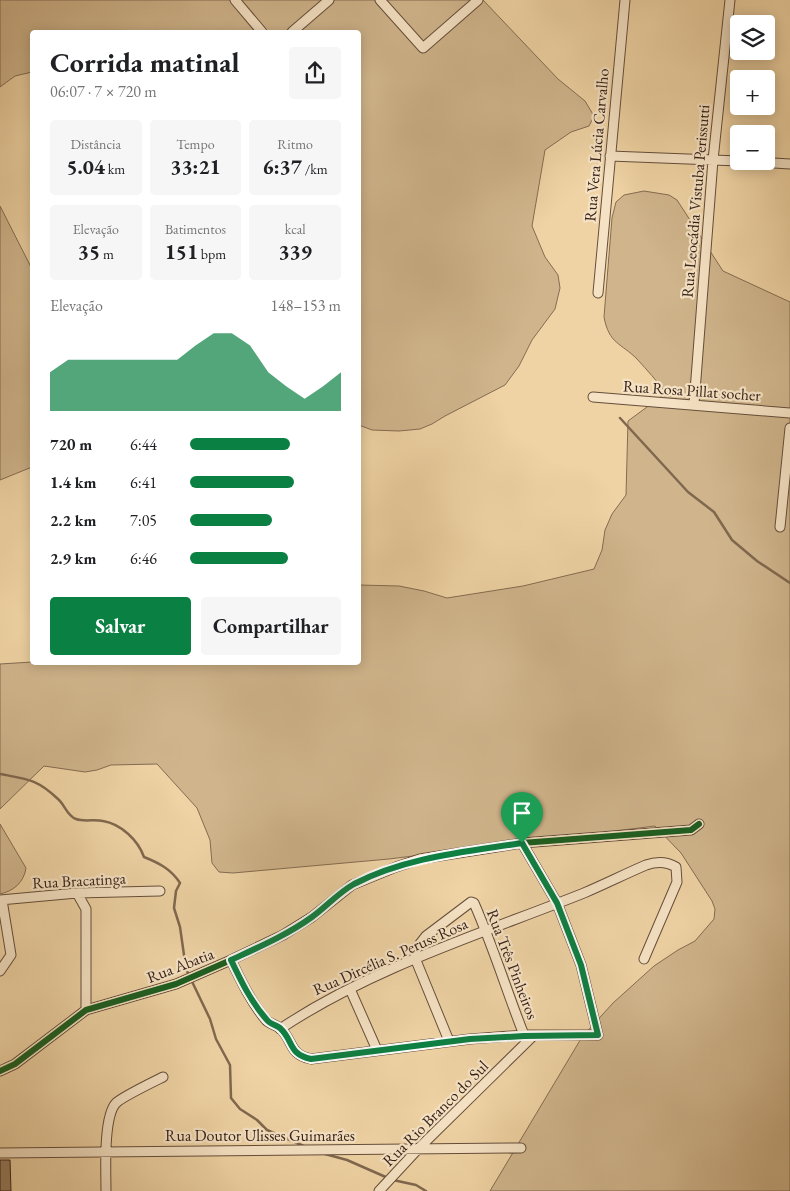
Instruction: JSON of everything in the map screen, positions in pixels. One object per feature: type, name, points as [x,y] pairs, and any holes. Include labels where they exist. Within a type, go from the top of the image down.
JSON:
[{"type":"street","points":[[235,0],[260,30]]},
{"type":"street","points":[[294,30],[329,0]]},
{"type":"street","points":[[380,0],[423,48],[478,0]]},
{"type":"street","name":"Rua Vera Lúcia Carvalho","points":[[598,293],[625,0]]},
{"type":"street","name":"Rua Leocádia Vistuba Perissutti","points":[[694,404],[713,160],[730,0]]},
{"type":"street","points":[[610,156],[730,161]]},
{"type":"street","points":[[775,163],[790,164]]},
{"type":"street","name":"Rua Rosa Pillat socher","points":[[593,397],[790,413]]},
{"type":"street","points":[[780,527],[790,428]]},
{"type":"street","points":[[231,960],[243,986],[268,1022],[280,1029],[295,1052],[301,1057],[311,1059],[449,1041],[524,1036],[598,1035],[581,965],[557,903],[522,843],[691,830],[699,824]]},
{"type":"street","name":"Rua Abatia","points":[[0,1071],[15,1064],[86,1010],[176,984],[231,960],[291,930],[312,917],[352,885],[420,859],[522,843]]},
{"type":"street","name":"Rua Dircélia S. Peruss Rosa","points":[[280,1029],[311,1008],[415,958],[557,903],[646,865],[654,862],[668,862],[676,867],[677,882],[644,959]]},
{"type":"street","name":"Rua Bracatinga","points":[[1,900],[77,893],[160,891]]},
{"type":"street","points":[[77,893],[86,909],[86,1010]]},
{"type":"street","points":[[0,971],[11,955],[1,900]]},
{"type":"street","name":"Rua Três Pinheiros","points":[[415,958],[415,950],[426,936],[469,904],[474,903],[486,929],[500,975],[524,1036]]},
{"type":"street","points":[[415,958],[449,1041]]},
{"type":"street","points":[[350,990],[377,1050]]},
{"type":"street","name":"Rua Rio Branco do Sul","points":[[380,1191],[418,1149],[534,1036]]},
{"type":"street","points":[[106,1191],[105,1151],[110,1114],[116,1104],[163,1077]]},
{"type":"street","name":"Rua Doutor Ulisses Guimarães","points":[[0,1153],[520,1148]]},
{"type":"shaded area","points":[[0,0],[483,0],[558,79],[585,101],[594,116],[589,126],[571,132],[545,150],[532,226],[545,257],[558,275],[560,288],[555,309],[532,340],[519,366],[505,385],[420,429],[399,431],[372,430],[361,426],[361,30],[30,30],[30,72],[15,76],[0,87]]},
{"type":"shaded area","points":[[644,191],[669,195],[677,200],[723,271],[790,302],[790,1191],[490,1191],[582,1037],[613,1003],[654,966],[695,941],[714,919],[715,909],[712,901],[681,853],[655,826],[389,859],[233,873],[219,872],[212,863],[210,840],[197,808],[157,764],[111,765],[85,772],[44,766],[0,809],[0,664],[30,662],[30,665],[361,665],[361,585],[399,586],[447,598],[523,586],[594,569],[602,550],[605,530],[612,514],[626,495],[628,421],[666,393],[637,359],[612,338],[604,317],[612,218],[616,202],[624,195]]},
{"type":"shaded area","points":[[0,206],[30,265],[30,468],[0,480]]},
{"type":"shaded area","points":[[0,824],[26,868],[21,882],[10,891],[0,894]]},
{"type":"building","points":[[0,1160],[10,1160],[11,1191],[0,1191]]},
{"type":"waterway","points":[[620,418],[688,492],[714,512],[732,540],[757,561],[790,583]]},
{"type":"waterway","points":[[0,774],[25,779],[44,787],[60,801],[73,818],[103,821],[122,829],[138,845],[144,857],[173,874],[180,883],[176,891],[174,908],[180,927],[186,969],[210,1019],[216,1039],[230,1065],[231,1098],[240,1109],[257,1120],[267,1130],[306,1147]]},
{"type":"waterway","points":[[325,1154],[347,1160],[388,1178]]},
{"type":"waterway","points":[[393,1180],[416,1185],[426,1191]]},
{"type":"cycle path","points":[[0,1071],[15,1064],[86,1010],[176,984],[231,960],[283,935],[312,917],[352,885],[396,867],[420,859],[522,843],[691,830],[699,824]]},
{"type":"cycle path","points":[[231,960],[251,999],[266,1020],[280,1028],[298,1054],[311,1059],[470,1039],[524,1035],[598,1035],[581,965],[557,903],[522,843]]},
{"type":"route","points":[[522,843],[557,903],[581,965],[598,1035],[470,1039],[311,1059],[301,1057],[295,1052],[280,1029],[268,1022],[243,986],[231,960],[284,935],[312,917],[352,885],[372,876],[420,859],[522,843]]}]
